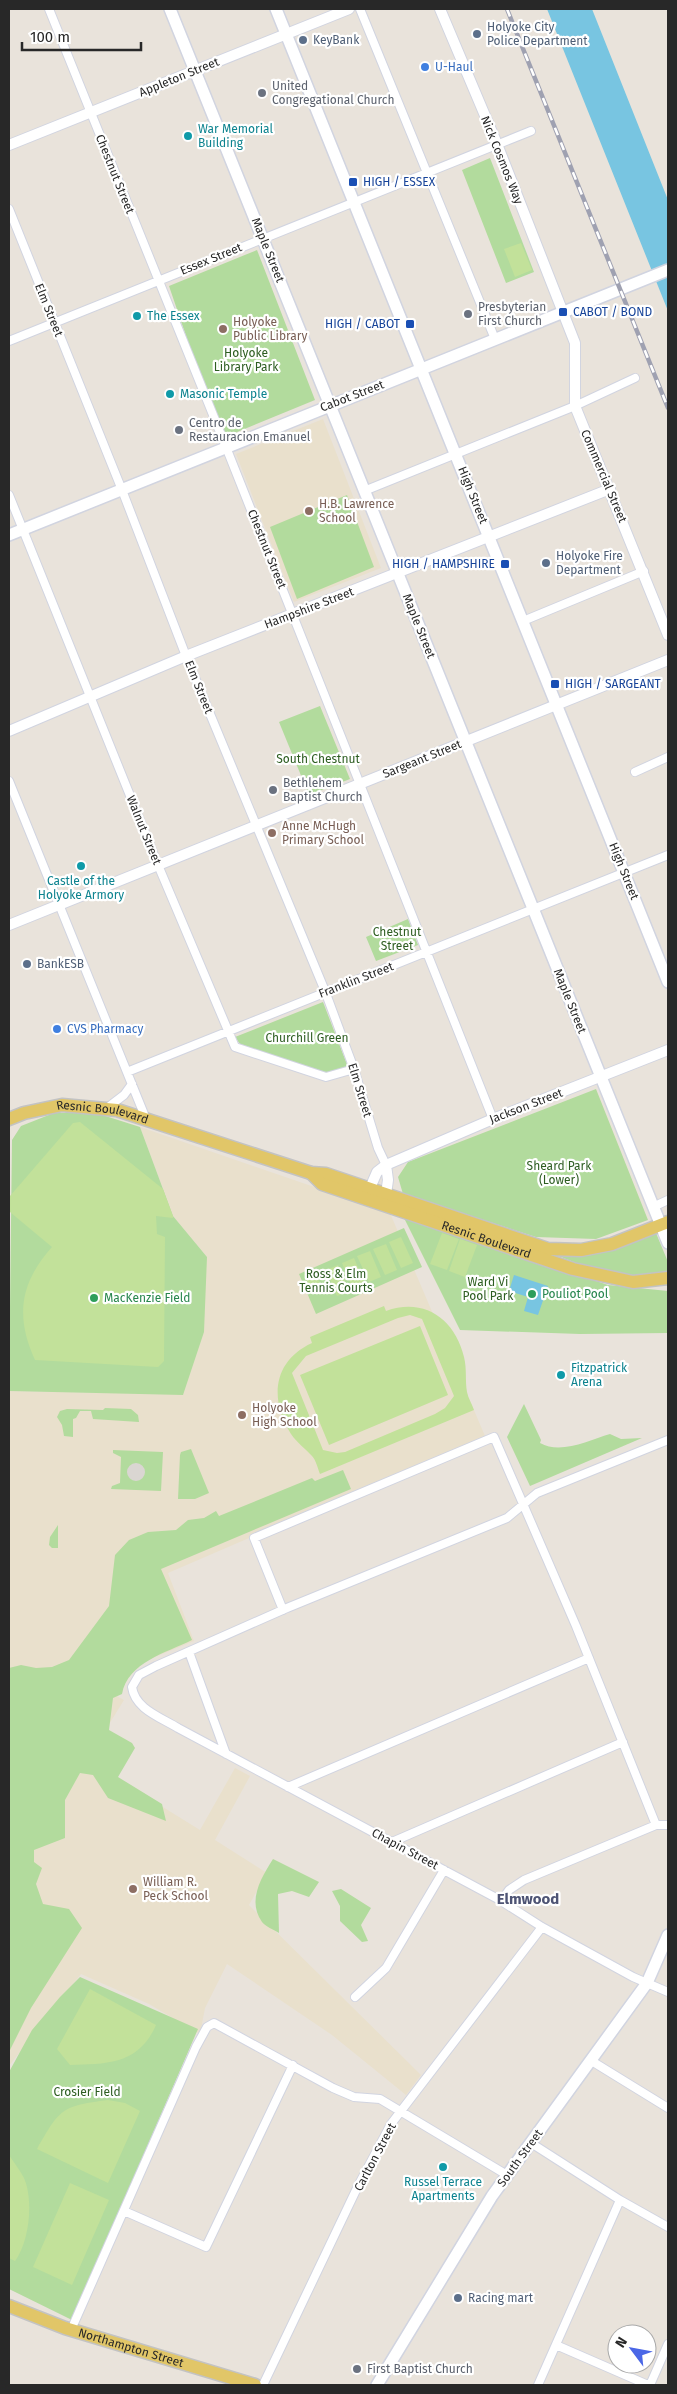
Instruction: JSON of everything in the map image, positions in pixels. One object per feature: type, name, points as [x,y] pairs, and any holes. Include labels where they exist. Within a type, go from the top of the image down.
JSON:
[{"type":"main road","name":"Maple Street","points":[[170,9],[601,1077],[655,1206],[665,1223],[668,1243]]},
{"type":"main road","name":"High Street","points":[[276,9],[668,982]]},
{"type":"main road","name":"Cabot Street","points":[[9,535],[668,270]]},
{"type":"main road","name":"Resnic Boulevard","points":[[9,1120],[24,1113],[62,1105],[108,1108],[310,1173],[326,1174],[368,1194],[548,1249],[581,1250],[612,1244],[665,1223]]},
{"type":"main road","points":[[9,1108],[9,1120]]},
{"type":"main road","name":"Resnic Boulevard","points":[[386,1200],[573,1270],[633,1282],[668,1278]]},
{"type":"main road","name":"South Street","points":[[377,2385],[464,2238],[507,2175],[647,1983],[668,1935]]},
{"type":"main road","name":"Northampton Street","points":[[9,2306],[71,2330],[255,2385]]},
{"type":"street","name":"Chestnut Street","points":[[49,9],[226,447],[493,1119]]},
{"type":"street","name":"Appleton Street","points":[[9,144],[195,71],[286,32],[349,9]]},
{"type":"street","points":[[360,9],[495,339]]},
{"type":"street","name":"Nick Cosmos Way","points":[[440,9],[498,146],[563,312]]},
{"type":"street","name":"Essex Street","points":[[9,341],[531,132]]},
{"type":"street","name":"Elm Street","points":[[9,209],[122,490],[186,656],[325,991],[354,1069],[378,1148],[386,1165]]},
{"type":"street","name":"Commercial Street","points":[[563,312],[575,343],[575,406],[644,571],[668,635]]},
{"type":"street","points":[[364,490],[575,406],[635,378]]},
{"type":"street","name":"Hampshire Street","points":[[9,731],[186,656],[610,489]]},
{"type":"street","name":"Walnut Street","points":[[9,495],[158,865],[235,1047],[326,1077],[354,1069]]},
{"type":"street","points":[[523,621],[644,571]]},
{"type":"street","name":"Sargeant Street","points":[[9,925],[668,660]]},
{"type":"street","points":[[635,772],[668,757]]},
{"type":"street","points":[[9,781],[146,1119]]},
{"type":"street","name":"Franklin Street","points":[[128,1072],[668,854]]},
{"type":"street","name":"Jackson Street","points":[[368,1194],[376,1172],[386,1165],[493,1119],[668,1050]]},
{"type":"street","points":[[108,1108],[124,1095],[132,1084]]},
{"type":"street","points":[[386,1165],[388,1180],[386,1200]]},
{"type":"street","points":[[655,1206],[668,1200]]},
{"type":"street","points":[[283,1610],[254,1538],[494,1437],[589,1658],[656,1825]]},
{"type":"street","points":[[226,1754],[189,1652],[283,1610],[506,1518],[537,1493],[668,1440]]},
{"type":"street","name":"Chapin Street","points":[[189,1652],[139,1674],[132,1687],[134,1698],[142,1706],[226,1754],[501,1901],[542,1927],[633,1977],[668,1992]]},
{"type":"street","points":[[288,1787],[589,1658]]},
{"type":"street","points":[[392,1842],[623,1742]]},
{"type":"street","points":[[501,1901],[509,1890],[524,1880],[656,1825],[668,1825]]},
{"type":"street","points":[[355,1997],[386,1968],[444,1870]]},
{"type":"street","name":"Carlton Street","points":[[263,2385],[358,2186],[391,2124],[431,2075],[542,1927]]},
{"type":"street","points":[[71,2330],[196,2047],[207,2027],[213,2024],[333,2088],[354,2096],[380,2099],[507,2175]]},
{"type":"street","points":[[590,2060],[668,2108]]},
{"type":"street","points":[[124,2211],[206,2247],[293,2065]]},
{"type":"street","points":[[530,2143],[620,2200],[668,2227]]},
{"type":"street","points":[[538,2385],[620,2200]]},
{"type":"street","points":[[556,2346],[649,2385],[668,2344]]},
{"type":"shaded area","name":"H.B. Lawrence School","points":[[323,419],[381,568],[294,602],[236,454]]},
{"type":"shaded area","name":"Holyoke High School","points":[[140,1127],[390,1213],[485,1436],[168,1573],[194,1641],[101,1679],[106,1690],[124,1700],[87,1760],[200,1830],[235,1768],[250,1776],[215,1840],[267,1873],[249,1905],[421,2075],[406,2095],[332,2035],[227,1964],[205,2008],[200,2034],[149,2004],[81,1974],[9,2066],[9,1391],[183,1394],[207,1257],[173,1216]]},
{"type":"shaded area","points":[[136,1463],[142,1466],[145,1472],[142,1478],[136,1481],[130,1478],[127,1472],[130,1466]]},
{"type":"green space","points":[[490,158],[534,272],[506,283],[462,170]]},
{"type":"green space","points":[[521,243],[532,270],[515,277],[504,249]]},
{"type":"green space","name":"Holyoke Library Park","points":[[257,250],[315,400],[225,437],[198,371],[169,286]]},
{"type":"green space","points":[[347,495],[374,567],[297,599],[270,527]]},
{"type":"green space","name":"South Chestnut","points":[[320,706],[350,779],[309,795],[279,722]]},
{"type":"green space","name":"Chestnut Street","points":[[408,919],[418,945],[376,961],[366,937]]},
{"type":"green space","name":"Churchill Green","points":[[323,1002],[348,1067],[328,1073],[320,1072],[240,1044],[235,1037]]},
{"type":"green space","name":"Sheard Park (Lower)","points":[[596,1089],[648,1220],[596,1239],[536,1237],[403,1194],[398,1177],[408,1162]]},
{"type":"green space","name":"MacKenzie Field","points":[[54,1113],[96,1113],[140,1127],[173,1216],[207,1257],[204,1332],[183,1395],[9,1391],[12,1140],[21,1126]]},
{"type":"green space","name":"MacKenzie Field","points":[[80,1122],[163,1189],[173,1216],[173,1218],[156,1216],[157,1234],[165,1237],[164,1361],[158,1367],[35,1360],[29,1344],[23,1314],[27,1287],[41,1260],[52,1247],[10,1212],[10,1196],[73,1123]]},
{"type":"green space","name":"Ward Vi Pool Park","points":[[403,1216],[608,1285],[668,1291],[668,1333],[580,1334],[460,1330]]},
{"type":"green space","name":"Ross & Elm Tennis Courts","points":[[404,1228],[422,1267],[316,1314],[299,1274]]},
{"type":"green space","points":[[442,1233],[459,1239],[447,1270],[430,1264]]},
{"type":"green space","points":[[656,1233],[668,1262],[668,1271],[655,1274],[627,1275],[599,1270],[559,1256]]},
{"type":"green space","points":[[401,1237],[413,1263],[401,1268],[389,1242]]},
{"type":"green space","points":[[460,1239],[477,1245],[465,1277],[449,1271]]},
{"type":"green space","points":[[386,1244],[397,1270],[385,1275],[373,1249]]},
{"type":"green space","points":[[370,1251],[381,1277],[369,1282],[357,1256]]},
{"type":"green space","points":[[354,1258],[365,1284],[353,1289],[342,1263]]},
{"type":"green space","points":[[338,1265],[349,1291],[337,1296],[326,1270]]},
{"type":"green space","points":[[314,1270],[323,1290],[313,1294],[304,1274]]},
{"type":"green space","points":[[384,1306],[386,1311],[400,1307],[425,1309],[436,1314],[445,1322],[460,1344],[465,1361],[467,1392],[474,1410],[320,1474],[316,1462],[291,1434],[284,1421],[278,1395],[282,1370],[299,1351],[312,1343],[310,1337]],"holes":[[[410,1315],[422,1319],[454,1396],[445,1408],[345,1452],[337,1453],[323,1450],[292,1373],[306,1356],[398,1318]]]},
{"type":"green space","points":[[420,1326],[448,1395],[329,1445],[300,1375]]},
{"type":"green space","points":[[524,1404],[541,1440],[540,1443],[548,1446],[566,1447],[610,1434],[621,1439],[642,1438],[530,1486],[507,1437]]},
{"type":"green space","points":[[105,1408],[131,1409],[138,1415],[139,1422],[93,1419],[91,1411],[80,1411],[76,1418],[73,1419],[73,1437],[64,1436],[62,1425],[57,1417],[60,1411],[67,1409],[103,1410]]},
{"type":"green space","points":[[191,1449],[209,1493],[195,1499],[178,1499],[180,1455],[181,1452]]},
{"type":"green space","points":[[113,1450],[163,1452],[161,1491],[111,1489],[112,1486],[120,1483],[121,1457],[113,1453]]},
{"type":"green space","points":[[343,1470],[351,1489],[161,1569],[192,1640],[160,1654],[140,1666],[132,1674],[122,1694],[113,1698],[109,1730],[132,1743],[135,1748],[118,1777],[162,1804],[166,1821],[108,1798],[93,1775],[80,1773],[65,1800],[65,1838],[34,1850],[34,1862],[42,1868],[36,1884],[43,1904],[69,1909],[82,1928],[31,2008],[9,2052],[9,1668],[21,1665],[36,1668],[52,1667],[69,1660],[109,1606],[115,1555],[129,1540],[148,1532],[176,1530],[188,1520],[204,1518],[216,1511],[219,1516],[312,1478],[315,1481]]},
{"type":"green space","points":[[58,1525],[58,1548],[52,1548],[49,1545],[50,1537]]},
{"type":"green space","points":[[273,1859],[319,1882],[309,1897],[292,1891],[278,1894],[279,1933],[262,1922],[256,1906],[257,1890]]},
{"type":"green space","points":[[341,1889],[371,1908],[361,1925],[368,1941],[362,1942],[340,1921],[340,1906],[332,1891]]},
{"type":"green space","name":"Crosier Field","points":[[80,1977],[198,2029],[72,2320],[9,2289],[9,2072],[32,2030]]},
{"type":"green space","points":[[90,1989],[156,2025],[141,2048],[131,2055],[97,2064],[70,2065],[57,2049]]},
{"type":"green space","points":[[108,2100],[125,2103],[140,2111],[108,2183],[37,2149],[51,2125],[64,2112],[80,2105]]},
{"type":"green space","points":[[9,2155],[24,2178],[29,2198],[27,2232],[20,2253],[15,2261],[9,2258]]},
{"type":"green space","points":[[70,2183],[109,2200],[72,2285],[33,2267]]},
{"type":"water","points":[[547,9],[592,9],[668,200],[668,311]]},
{"type":"water","name":"Pouliot Pool","points":[[514,1275],[548,1286],[538,1315],[524,1311],[528,1297],[509,1291]]},
{"type":"railway","points":[[507,9],[668,408]]},
{"type":"place","name":"Holyoke City Police Department","points":[[477,34]]},
{"type":"place","name":"KeyBank","points":[[303,40]]},
{"type":"place","name":"U-Haul","points":[[425,67]]},
{"type":"place","name":"United Congregational Church","points":[[262,93]]},
{"type":"place","name":"War Memorial Building","points":[[188,136]]},
{"type":"place","name":"HIGH / ESSEX","points":[[353,182]]},
{"type":"place","name":"CABOT / BOND","points":[[563,312]]},
{"type":"place","name":"Presbyterian First Church","points":[[468,314]]},
{"type":"place","name":"The Essex","points":[[137,316]]},
{"type":"place","name":"HIGH / CABOT","points":[[410,324]]},
{"type":"place","name":"Holyoke Public Library","points":[[223,329]]},
{"type":"place","name":"Masonic Temple","points":[[170,394]]},
{"type":"place","name":"Centro de Restauracion Emanuel","points":[[179,430]]},
{"type":"place","name":"H.B. Lawrence School","points":[[309,511]]},
{"type":"place","name":"Holyoke Fire Department","points":[[546,563]]},
{"type":"place","name":"HIGH / HAMPSHIRE","points":[[505,564]]},
{"type":"place","name":"HIGH / SARGEANT","points":[[555,684]]},
{"type":"place","name":"Bethlehem Baptist Church","points":[[273,790]]},
{"type":"place","name":"Anne McHugh Primary School","points":[[272,833]]},
{"type":"place","name":"Castle of the Holyoke Armory","points":[[81,866]]},
{"type":"place","name":"BankESB","points":[[27,964]]},
{"type":"place","name":"CVS Pharmacy","points":[[57,1029]]},
{"type":"place","name":"Pouliot Pool","points":[[532,1294]]},
{"type":"place","name":"MacKenzie Field","points":[[94,1298]]},
{"type":"place","name":"Fitzpatrick Arena","points":[[561,1375]]},
{"type":"place","name":"Holyoke High School","points":[[242,1415]]},
{"type":"place","name":"William R. Peck School","points":[[133,1889]]},
{"type":"place","name":"Russel Terrace Apartments","points":[[443,2167]]},
{"type":"place","name":"Racing mart","points":[[458,2298]]},
{"type":"place","name":"First Baptist Church","points":[[357,2369]]},
{"type":"district","name":"Elmwood","points":[[528,1899]]}]
